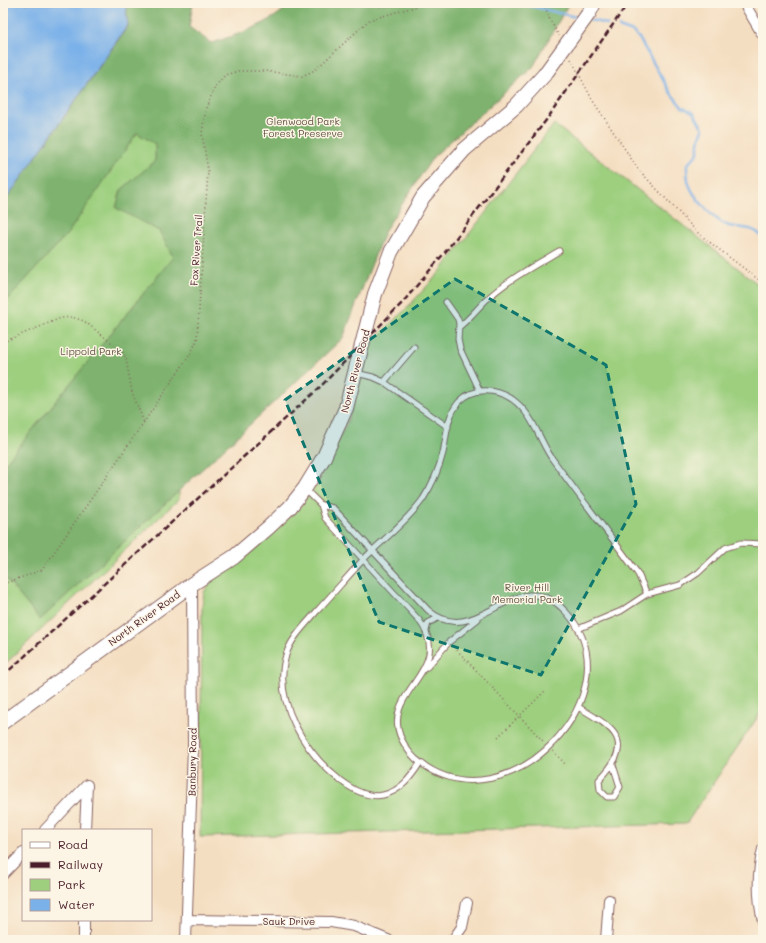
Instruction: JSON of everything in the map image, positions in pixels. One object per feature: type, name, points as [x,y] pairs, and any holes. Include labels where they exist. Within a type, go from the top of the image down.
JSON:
[{"type":"main road","name":"North River Road","points":[[3,722],[192,584],[250,544],[290,506],[305,488],[324,457],[346,408],[375,294],[391,252],[423,197],[464,150],[516,106],[545,74],[591,8]]},
{"type":"street","points":[[744,3],[763,35]]},
{"type":"street","name":"Banbury Road","points":[[186,940],[193,747],[192,584]]},
{"type":"street","points":[[46,829],[87,785],[86,829]]},
{"type":"street","points":[[763,849],[759,867],[758,891],[763,921]]},
{"type":"street","points":[[3,874],[22,854]]},
{"type":"street","points":[[606,940],[609,900]]},
{"type":"street","points":[[453,940],[462,927],[467,903]]},
{"type":"street","name":"Sauk Drive","points":[[187,920],[331,922],[354,926],[388,940]]},
{"type":"street","points":[[84,921],[84,940]]},
{"type":"lane","points":[[459,327],[475,314],[485,301],[514,278],[559,251]]},
{"type":"lane","points":[[446,302],[458,319],[458,338],[460,349],[480,391]]},
{"type":"lane","points":[[384,382],[414,347]]},
{"type":"lane","points":[[356,372],[374,377],[384,382],[448,427]]},
{"type":"lane","points":[[420,763],[403,785],[390,793],[376,796],[353,790],[323,766],[310,752],[301,739],[289,710],[284,676],[285,660],[290,646],[305,625],[363,560],[414,511],[427,492],[443,456],[450,416],[458,403],[470,394],[492,390],[506,396],[527,414],[550,455],[631,564],[648,594]]},
{"type":"lane","points":[[305,488],[321,505],[325,518],[419,620],[426,632],[430,657],[425,669]]},
{"type":"lane","points":[[321,505],[333,508],[428,610],[438,618],[459,622],[483,615]]},
{"type":"lane","points":[[578,630],[621,612],[648,594],[680,586],[698,573],[725,548],[741,543],[763,544]]},
{"type":"lane","points":[[531,595],[550,599],[559,604],[570,616],[578,630],[584,644],[586,665],[585,688],[578,707],[567,725],[548,746],[519,769],[499,777],[478,782],[469,782],[436,773],[420,763],[403,742],[398,729],[398,718],[402,700],[425,669],[449,642],[483,615],[507,600],[531,595]]},
{"type":"lane","points":[[426,632],[428,623],[438,618]]},
{"type":"lane","points":[[578,707],[613,732],[619,744],[619,751],[613,765],[599,783],[600,790],[607,797],[614,797],[620,787],[613,765]]},
{"type":"path","name":"Fox River Trail","points":[[3,584],[42,570],[191,353],[197,340],[208,171],[202,133],[206,108],[215,87],[225,75],[238,71],[265,71],[302,76],[314,70],[369,20],[428,3]]},
{"type":"path","points":[[544,3],[549,18],[560,39]]},
{"type":"path","points":[[568,53],[593,101],[638,169],[699,234],[763,283]]},
{"type":"path","points":[[3,342],[61,318],[72,317],[84,321],[122,351],[126,359],[132,392],[144,422]]},
{"type":"path","points":[[449,642],[565,764]]},
{"type":"path","points":[[498,737],[545,691]]},
{"type":"highlighted area","points":[[455,279],[606,365],[636,504],[541,675],[379,622],[285,400]]},
{"type":"green space","name":"Glenwood Park Forest Preserve","points":[[125,3],[193,3],[189,27],[211,43],[264,23],[291,3],[569,3],[533,67],[433,157],[385,230],[343,338],[40,620],[3,575],[3,466],[173,257],[159,231],[116,208],[121,190],[155,161],[155,144],[137,133],[68,233],[3,305],[3,204],[128,26]]},
{"type":"green space","name":"Lippold Park","points":[[177,26],[179,499],[3,666],[3,204]]},
{"type":"green space","name":"River Hill Memorial Park","points":[[554,124],[763,288],[763,709],[686,824],[200,837],[202,606],[204,592],[212,580],[271,535],[302,504],[319,481],[347,423],[359,388],[369,344],[405,310],[439,273]]},
{"type":"water","points":[[3,3],[125,3],[128,25],[3,204]]},
{"type":"waterway","points":[[506,3],[522,4],[580,18]]},
{"type":"waterway","points":[[590,20],[607,24]]},
{"type":"waterway","points":[[619,27],[633,32],[639,38],[670,92],[682,107],[694,113],[703,129],[698,142],[698,153],[687,165],[688,182],[695,195],[700,202],[724,224],[756,231],[763,238]]},
{"type":"railway","points":[[3,676],[318,389],[403,302],[446,251],[547,119],[628,3]]}]
